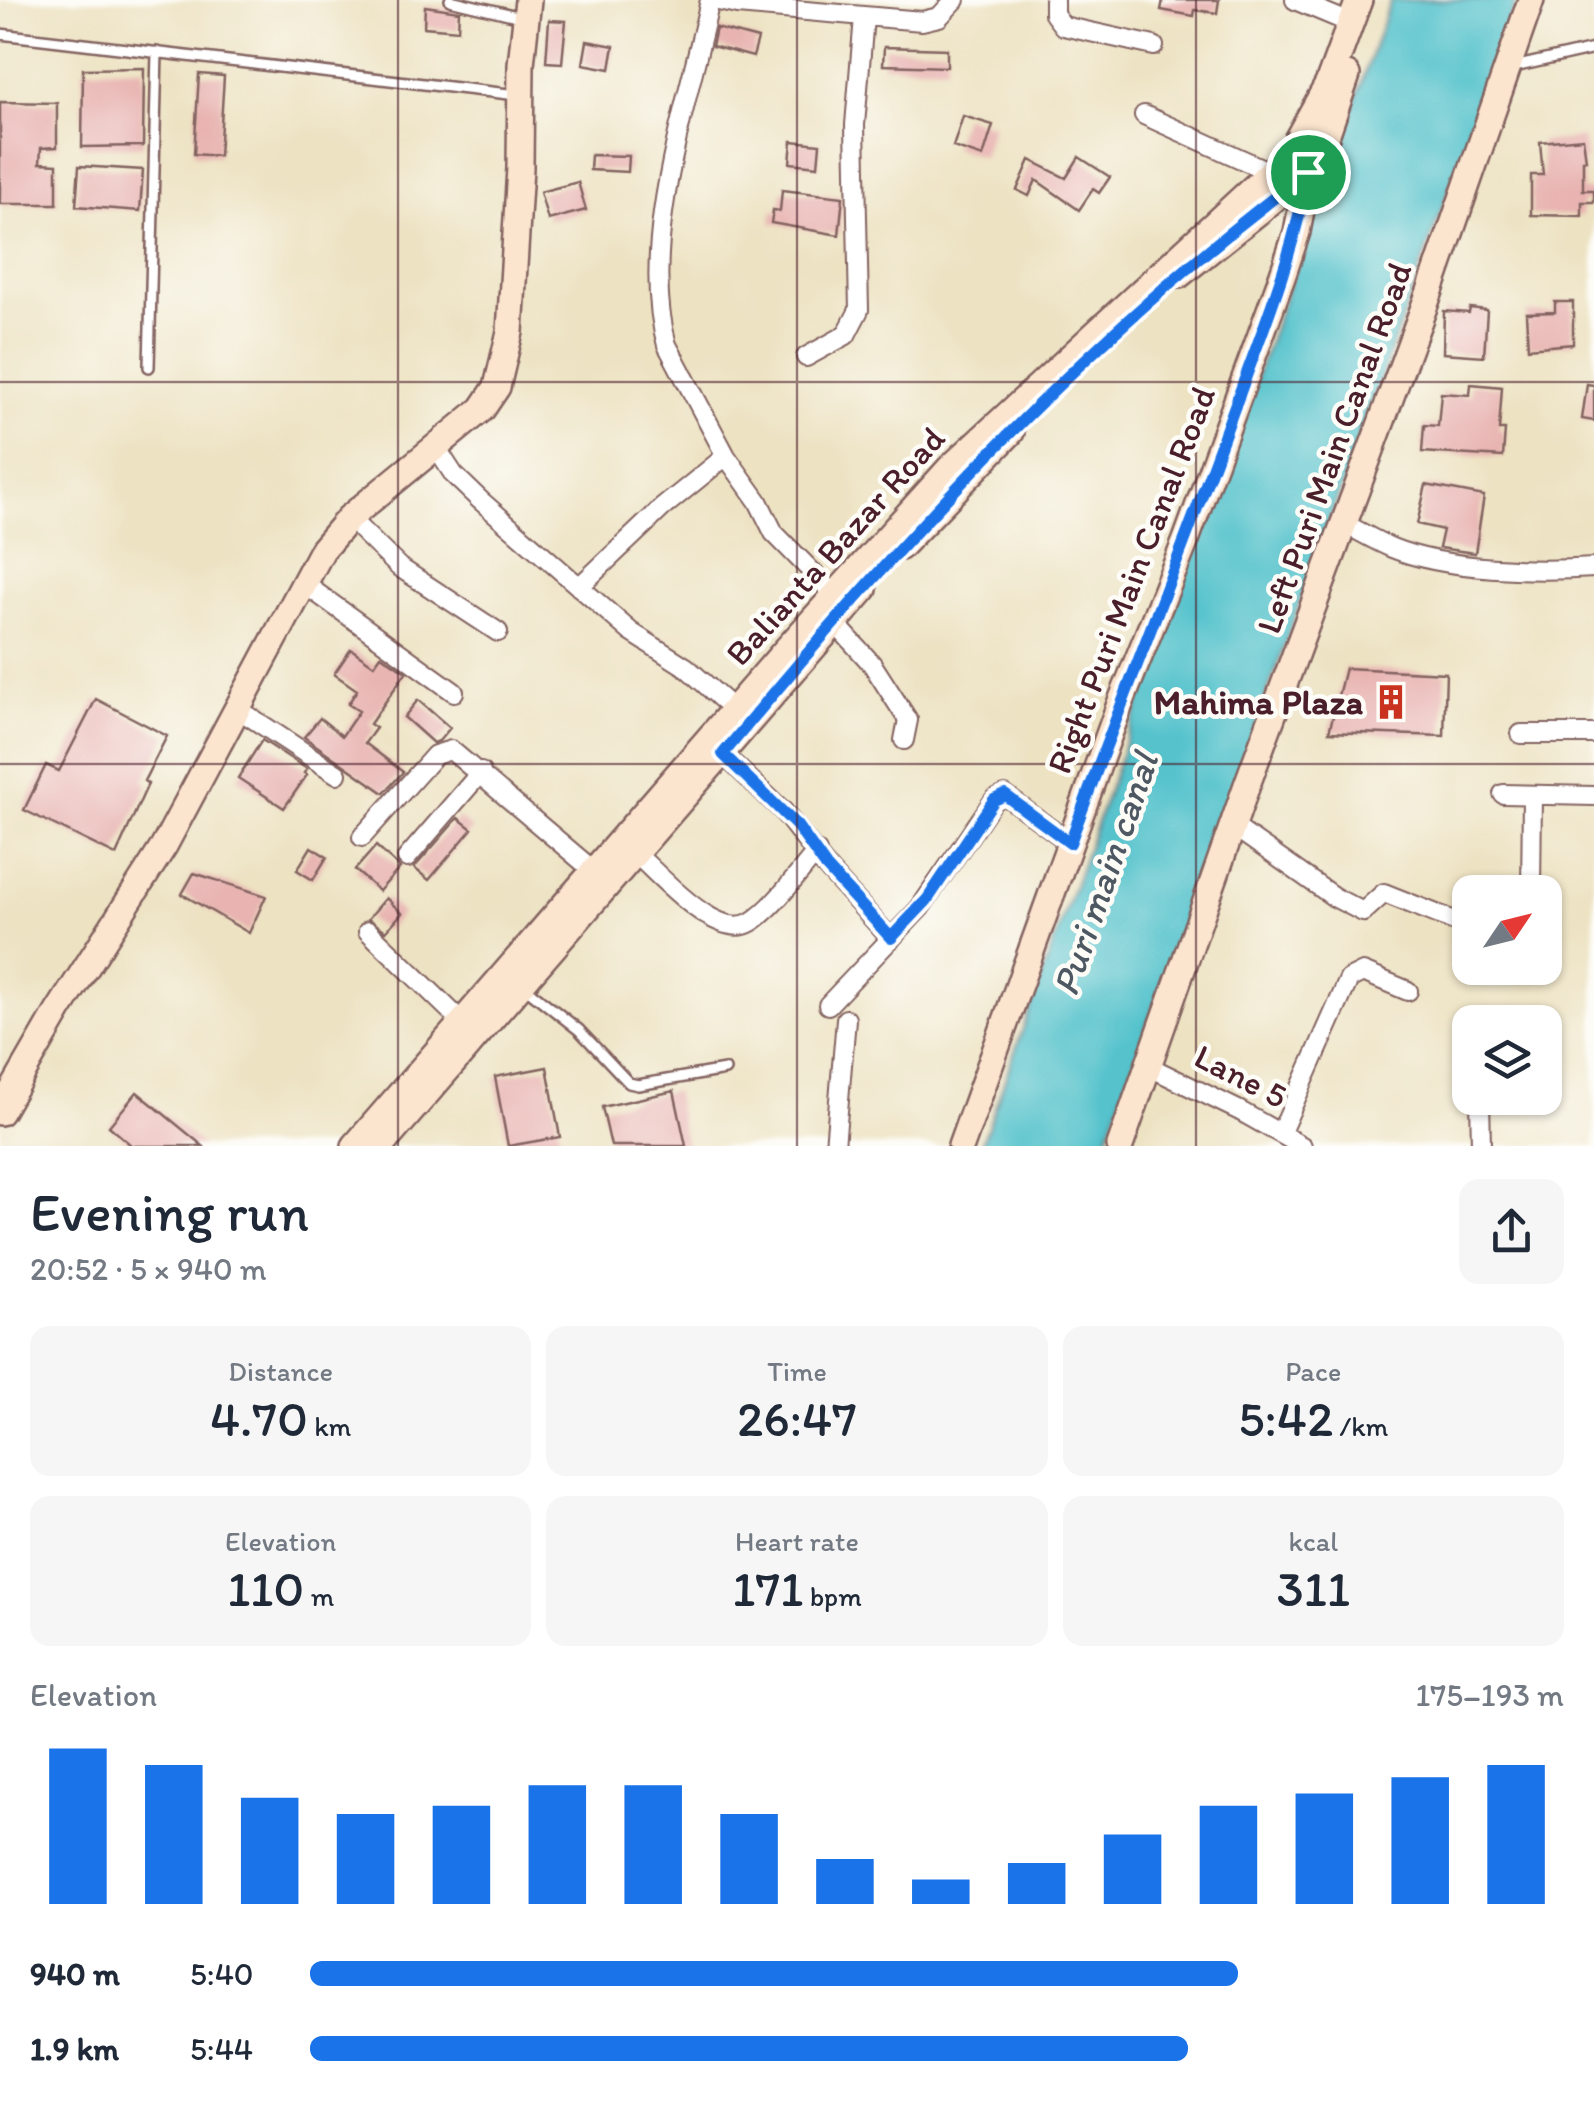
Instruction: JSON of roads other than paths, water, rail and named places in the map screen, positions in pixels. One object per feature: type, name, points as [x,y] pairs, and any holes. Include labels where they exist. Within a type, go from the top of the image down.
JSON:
[{"type":"street","points":[[835,595],[774,533],[758,501],[726,456],[682,375],[661,325],[658,292],[672,162],[712,0],[922,21],[940,17],[956,0]]},
{"type":"street","points":[[1054,0],[1054,14],[1063,26],[1154,46]]},
{"type":"street","points":[[1295,0],[1354,12]]},
{"type":"street","name":"Balianta Bazar Road","points":[[356,1146],[949,468],[1147,282],[1326,136],[1375,0]]},
{"type":"street","name":"Left Puri Main Canal Road","points":[[1120,1146],[1232,826],[1510,68],[1530,0]]},
{"type":"street","points":[[0,1112],[59,1010],[164,846],[322,550],[349,518],[482,410],[497,387],[510,332],[514,284],[526,9]]},
{"type":"street","name":"Balianta Bazar Road","points":[[381,1146],[912,533],[1095,351],[1189,266],[1289,167],[1328,84],[1354,12]]},
{"type":"street","points":[[806,356],[846,334],[859,310],[855,124],[864,17]]},
{"type":"street","points":[[1144,115],[1289,167]]},
{"type":"street","name":"Right Puri Main Canal Road","points":[[961,1146],[1120,704],[1186,540],[1282,277],[1297,232],[1289,167]]},
{"type":"street","points":[[437,449],[467,488],[631,632],[686,667],[734,710]]},
{"type":"street","points":[[580,587],[662,508],[726,456]]},
{"type":"street","points":[[349,518],[399,567],[498,632]]},
{"type":"street","points":[[1343,523],[1394,549],[1437,558],[1511,570],[1594,568]]},
{"type":"street","points":[[303,582],[454,692]]},
{"type":"street","points":[[834,622],[872,664],[908,720],[904,740]]},
{"type":"street","points":[[238,709],[337,774]]},
{"type":"street","points":[[1521,734],[1594,734]]},
{"type":"street","points":[[362,837],[435,756],[443,751],[458,753],[595,872]]},
{"type":"street","points":[[723,754],[783,811],[826,867],[891,938]]},
{"type":"street","points":[[407,858],[481,772]]},
{"type":"street","points":[[1503,794],[1594,796]]},
{"type":"street","points":[[1531,875],[1532,794]]},
{"type":"street","points":[[828,1005],[927,900],[994,800],[1005,795],[1070,843]]},
{"type":"street","points":[[1232,826],[1334,897],[1363,912],[1384,894],[1452,920]]},
{"type":"street","points":[[636,853],[702,912],[721,925],[734,928],[762,912],[817,852]]},
{"type":"street","points":[[368,931],[462,1022]]},
{"type":"street","points":[[1282,1132],[1349,979],[1363,972],[1408,991]]},
{"type":"street","points":[[836,1146],[846,1019]]},
{"type":"street","name":"Lane 5","points":[[1150,1068],[1282,1132],[1302,1146]]},
{"type":"street","points":[[1481,1115],[1482,1146]]},
{"type":"lane","points":[[450,0],[526,9]]},
{"type":"lane","points":[[0,34],[520,96]]},
{"type":"lane","points":[[1510,68],[1594,49]]},
{"type":"lane","points":[[149,367],[157,52]]},
{"type":"lane","points":[[520,984],[579,1030],[628,1083],[638,1085],[725,1070]]},
{"type":"water","name":"Puri main canal","points":[[1391,0],[1517,0],[1104,1146],[981,1146]]},
{"type":"place","name":"Mahima Plaza","points":[[1391,702]]}]
